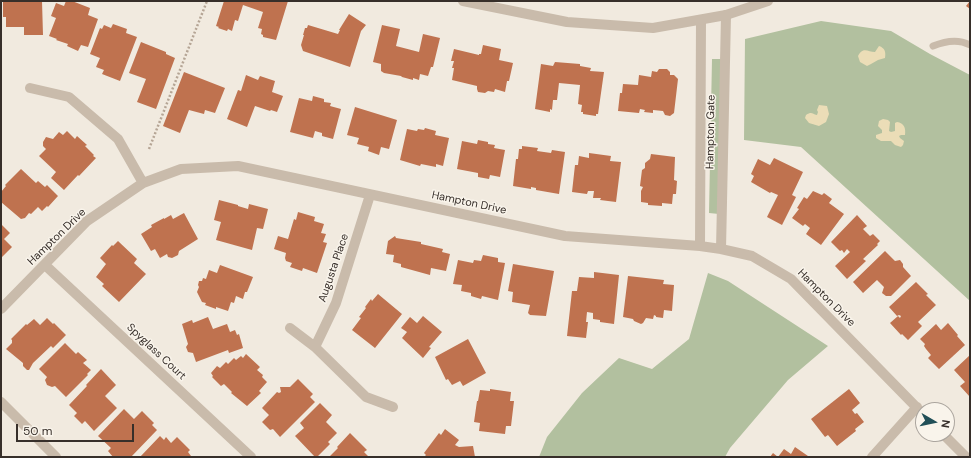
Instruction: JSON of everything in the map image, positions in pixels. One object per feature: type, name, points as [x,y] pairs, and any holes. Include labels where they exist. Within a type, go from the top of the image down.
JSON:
[{"type":"street","points":[[463,1],[567,22],[653,28],[726,15],[768,1]]},
{"type":"street","name":"Hampton Gate","points":[[722,249],[726,15]]},
{"type":"street","name":"Hampton Gate","points":[[700,246],[701,20]]},
{"type":"street","points":[[30,88],[69,97],[118,139],[143,184]]},
{"type":"street","name":"Hampton Drive","points":[[1,309],[86,221],[143,184],[181,168],[238,166],[565,236],[700,246],[722,249],[752,256],[791,279],[915,405]]},
{"type":"street","name":"Augusta Place","points":[[315,347],[336,303],[370,195]]},
{"type":"street","name":"Spyglass Court","points":[[45,265],[251,457]]},
{"type":"street","points":[[290,328],[315,347],[366,397],[393,407]]},
{"type":"street","points":[[1,402],[56,457]]},
{"type":"street","points":[[872,457],[915,415]]},
{"type":"street","points":[[951,442],[966,457]]},
{"type":"lane","points":[[933,46],[949,42],[959,42],[970,45]]},
{"type":"path","points":[[149,149],[207,1]]},
{"type":"green space","points":[[821,21],[891,31],[970,75],[970,301],[801,147],[744,140],[745,39]]},
{"type":"green space","points":[[712,59],[722,59],[719,214],[709,213]]},
{"type":"green space","points":[[708,273],[728,281],[828,346],[788,380],[730,448],[725,457],[539,457],[547,437],[582,393],[619,358],[652,369],[689,339]]},
{"type":"sand","points":[[879,46],[885,50],[885,58],[867,66],[860,62],[858,56],[862,51],[866,50],[875,52]]},
{"type":"sand","points":[[819,105],[827,106],[829,114],[826,122],[819,126],[809,123],[805,118],[806,115],[810,113],[817,115]]},
{"type":"sand","points":[[883,119],[890,122],[889,131],[891,132],[895,131],[895,123],[897,122],[904,126],[905,135],[899,136],[904,141],[901,147],[895,145],[891,141],[881,141],[876,138],[876,135],[882,133],[882,130],[878,126],[879,121]]},
{"type":"building","points":[[3,1],[42,1],[43,35],[24,35],[24,27],[6,27],[6,17],[3,17]]},
{"type":"building","points":[[66,1],[72,1],[90,8],[88,15],[98,19],[88,47],[81,45],[78,51],[67,46],[68,44],[49,36],[56,18],[51,16],[56,3],[64,6]]},
{"type":"building","points":[[224,1],[288,1],[276,40],[263,37],[261,34],[262,29],[258,28],[263,12],[243,5],[238,21],[235,20],[232,31],[218,28],[219,27],[216,26]]},
{"type":"building","points":[[970,1],[970,9],[966,6]]},
{"type":"building","points":[[349,14],[366,25],[361,31],[350,67],[303,51],[301,45],[305,28],[307,28],[308,25],[338,34]]},
{"type":"building","points":[[113,24],[127,29],[126,33],[137,37],[120,81],[102,74],[104,70],[96,67],[100,58],[90,54],[100,28],[102,29],[104,25],[111,28]]},
{"type":"building","points":[[382,25],[400,29],[396,46],[419,52],[423,34],[440,38],[433,67],[431,67],[428,76],[420,74],[419,80],[413,78],[413,80],[381,71],[381,64],[373,62]]},
{"type":"building","points":[[141,42],[166,52],[166,54],[175,58],[156,109],[137,102],[146,79],[129,73]]},
{"type":"building","points":[[483,45],[501,49],[499,60],[513,63],[505,92],[495,89],[494,92],[478,92],[477,86],[452,80],[454,68],[452,68],[454,61],[451,61],[454,49],[479,55],[481,54]]},
{"type":"building","points":[[555,62],[580,64],[580,66],[591,68],[590,71],[604,72],[598,114],[596,114],[596,116],[583,114],[583,112],[581,112],[582,105],[578,104],[580,85],[559,83],[557,100],[553,100],[552,110],[550,109],[550,112],[535,109],[541,64],[553,66]]},
{"type":"building","points":[[659,69],[667,69],[670,72],[670,75],[674,75],[678,79],[674,113],[670,116],[665,115],[663,111],[653,110],[653,113],[644,112],[645,110],[640,109],[639,113],[618,111],[620,93],[622,93],[623,84],[638,85],[639,75],[651,77],[652,71],[657,72]]},
{"type":"building","points":[[184,72],[225,88],[215,113],[205,110],[204,114],[189,110],[180,133],[163,126]]},
{"type":"building","points":[[246,75],[258,80],[260,76],[275,81],[272,92],[283,96],[277,112],[255,106],[247,127],[227,119],[238,90],[241,91]]},
{"type":"building","points":[[313,96],[324,99],[324,102],[331,103],[330,106],[341,109],[333,139],[322,136],[322,133],[315,131],[313,138],[290,132],[299,98],[312,101]]},
{"type":"building","points":[[355,107],[397,120],[389,149],[381,147],[379,155],[368,151],[369,147],[357,144],[359,138],[347,135]]},
{"type":"building","points":[[425,128],[436,131],[435,135],[449,138],[443,166],[436,164],[436,167],[421,164],[420,166],[400,160],[407,129],[417,131],[418,129],[424,130]]},
{"type":"building","points":[[67,131],[75,139],[77,136],[87,145],[85,146],[96,158],[64,190],[51,178],[56,172],[39,156],[46,149],[43,146],[43,142],[46,137],[53,139],[59,132],[63,135]]},
{"type":"building","points":[[478,140],[495,145],[494,148],[505,150],[500,177],[490,175],[489,179],[478,177],[478,173],[457,169],[462,141],[477,144]]},
{"type":"building","points":[[522,146],[538,148],[537,151],[551,153],[552,150],[565,152],[559,194],[536,190],[536,188],[531,187],[531,189],[513,186],[516,159],[518,159],[519,149],[522,149]]},
{"type":"building","points":[[589,153],[611,156],[610,161],[621,162],[616,202],[600,200],[601,198],[593,198],[594,191],[588,191],[587,194],[572,192],[575,165],[578,165],[579,156],[589,158]]},
{"type":"building","points":[[651,154],[675,157],[674,180],[677,181],[676,194],[673,194],[672,204],[662,203],[662,206],[648,205],[648,203],[641,202],[641,191],[643,187],[640,186],[642,170],[645,168],[645,163],[650,159]]},
{"type":"building","points":[[774,158],[803,172],[792,195],[796,197],[782,225],[767,217],[778,195],[771,192],[770,193],[751,182],[754,176],[751,174],[758,159],[770,165]]},
{"type":"building","points":[[21,169],[36,183],[38,181],[45,187],[47,185],[58,196],[42,211],[38,207],[31,214],[29,213],[25,218],[21,219],[1,202],[1,192],[6,186],[5,185]]},
{"type":"building","points":[[813,191],[822,195],[824,193],[832,199],[829,203],[844,214],[821,245],[806,234],[810,228],[805,224],[803,226],[792,218],[799,209],[797,208],[804,197],[807,199]]},
{"type":"building","points":[[219,200],[248,209],[249,204],[268,209],[263,229],[257,228],[252,250],[216,240],[221,222],[214,220]]},
{"type":"building","points":[[298,212],[315,217],[314,221],[324,224],[321,233],[326,234],[323,242],[327,243],[317,273],[303,268],[302,271],[290,267],[292,263],[286,261],[286,253],[274,249],[278,236],[288,239],[294,219],[296,220]]},
{"type":"building","points":[[184,213],[198,239],[179,251],[178,255],[172,258],[168,257],[167,254],[160,258],[155,249],[151,251],[141,234],[152,227],[151,225],[164,218],[171,215],[173,219]]},
{"type":"building","points":[[857,215],[867,226],[863,229],[870,236],[873,234],[880,241],[877,244],[878,245],[863,259],[866,261],[847,279],[835,266],[850,252],[847,249],[844,253],[842,250],[840,251],[831,242]]},
{"type":"building","points":[[1,224],[10,233],[4,239],[12,247],[1,258]]},
{"type":"building","points":[[395,236],[396,238],[421,242],[421,244],[443,249],[442,252],[450,254],[446,271],[431,268],[430,275],[401,267],[401,264],[393,262],[394,255],[386,254],[388,241]]},
{"type":"building","points":[[118,241],[137,259],[134,263],[146,274],[119,302],[102,286],[104,284],[96,277],[106,264],[100,258],[112,245],[113,246]]},
{"type":"building","points":[[885,251],[895,261],[900,260],[903,267],[911,276],[891,296],[886,296],[882,293],[884,287],[877,280],[863,293],[853,282]]},
{"type":"building","points":[[483,255],[498,258],[498,262],[505,263],[498,300],[482,296],[481,299],[471,296],[471,293],[461,291],[462,285],[453,284],[458,260],[473,263],[474,260],[481,261]]},
{"type":"building","points":[[513,264],[554,271],[546,316],[530,315],[528,313],[530,305],[512,302],[513,292],[508,291]]},
{"type":"building","points":[[220,265],[253,277],[243,299],[236,296],[234,303],[231,302],[228,311],[205,305],[206,303],[202,302],[197,292],[199,281],[202,281],[203,278],[206,279],[209,270],[217,273]]},
{"type":"building","points":[[594,272],[619,275],[614,324],[600,322],[600,320],[593,319],[593,313],[587,312],[586,322],[588,322],[586,338],[567,336],[572,291],[577,291],[579,277],[594,278]]},
{"type":"building","points":[[628,276],[664,280],[663,284],[674,285],[672,311],[664,310],[663,318],[656,317],[654,315],[653,319],[646,318],[641,324],[633,319],[623,317]]},
{"type":"building","points":[[916,282],[936,305],[918,322],[922,326],[908,340],[890,323],[898,316],[900,318],[901,316],[899,315],[897,316],[889,307]]},
{"type":"building","points":[[378,294],[402,314],[375,348],[352,330],[361,318],[359,317],[366,308],[365,307],[371,299],[372,301]]},
{"type":"building","points":[[423,316],[442,332],[429,347],[431,348],[423,358],[402,338],[407,332],[401,328],[410,317],[417,323]]},
{"type":"building","points":[[208,317],[213,329],[227,324],[230,332],[235,330],[237,335],[239,334],[243,348],[229,353],[228,350],[196,362],[193,353],[188,352],[186,347],[188,344],[182,324],[192,320],[193,323]]},
{"type":"building","points":[[47,318],[66,335],[53,348],[51,346],[33,363],[29,370],[27,370],[23,366],[23,363],[6,349],[12,343],[11,339],[26,324],[27,325],[34,319],[40,325]]},
{"type":"building","points":[[948,323],[965,345],[939,369],[928,358],[931,355],[924,346],[925,344],[920,339],[936,324],[941,330]]},
{"type":"building","points":[[468,339],[486,373],[463,386],[460,381],[452,385],[448,379],[446,380],[435,357]]},
{"type":"building","points":[[65,343],[76,354],[78,352],[87,360],[83,363],[91,370],[66,397],[55,386],[52,387],[47,385],[45,380],[47,377],[39,369]]},
{"type":"building","points":[[246,354],[260,367],[257,370],[263,375],[262,377],[267,382],[259,391],[261,393],[247,406],[231,393],[232,392],[224,384],[221,386],[212,377],[213,376],[211,373],[217,366],[220,368],[226,362],[228,364],[234,358],[236,360],[241,356],[243,358]]},
{"type":"building","points":[[970,355],[970,397],[960,386],[965,382],[954,370]]},
{"type":"building","points":[[101,369],[116,385],[105,396],[117,408],[94,431],[85,421],[82,424],[74,416],[77,413],[69,405]]},
{"type":"building","points":[[298,379],[313,394],[310,397],[315,402],[280,437],[273,429],[270,430],[262,422],[269,415],[262,408],[277,392],[281,392],[280,387],[290,387]]},
{"type":"building","points":[[490,389],[511,392],[510,401],[514,401],[511,426],[506,426],[505,434],[479,431],[480,423],[474,422],[480,390],[490,391]]},
{"type":"building","points":[[849,389],[860,403],[852,410],[855,414],[857,413],[864,422],[855,429],[856,431],[837,446],[828,435],[825,437],[811,419]]},
{"type":"building","points":[[320,403],[332,415],[326,422],[337,433],[328,442],[330,444],[317,457],[315,457],[295,436],[304,428],[300,423]]},
{"type":"building","points":[[124,409],[134,419],[142,411],[154,423],[152,425],[157,430],[131,457],[113,457],[108,451],[111,448],[98,436]]},
{"type":"building","points":[[445,429],[459,440],[455,445],[459,447],[473,446],[475,457],[424,457],[426,455],[424,453],[439,433],[441,435]]},
{"type":"building","points":[[350,433],[367,450],[364,452],[369,457],[329,457],[338,448],[337,447]]},
{"type":"building","points":[[160,436],[164,440],[166,437],[171,443],[177,437],[190,450],[188,452],[191,456],[140,457]]},
{"type":"building","points":[[795,447],[808,456],[807,457],[778,457],[784,449],[791,454]]},
{"type":"building","points":[[773,453],[778,457],[770,457]]}]
